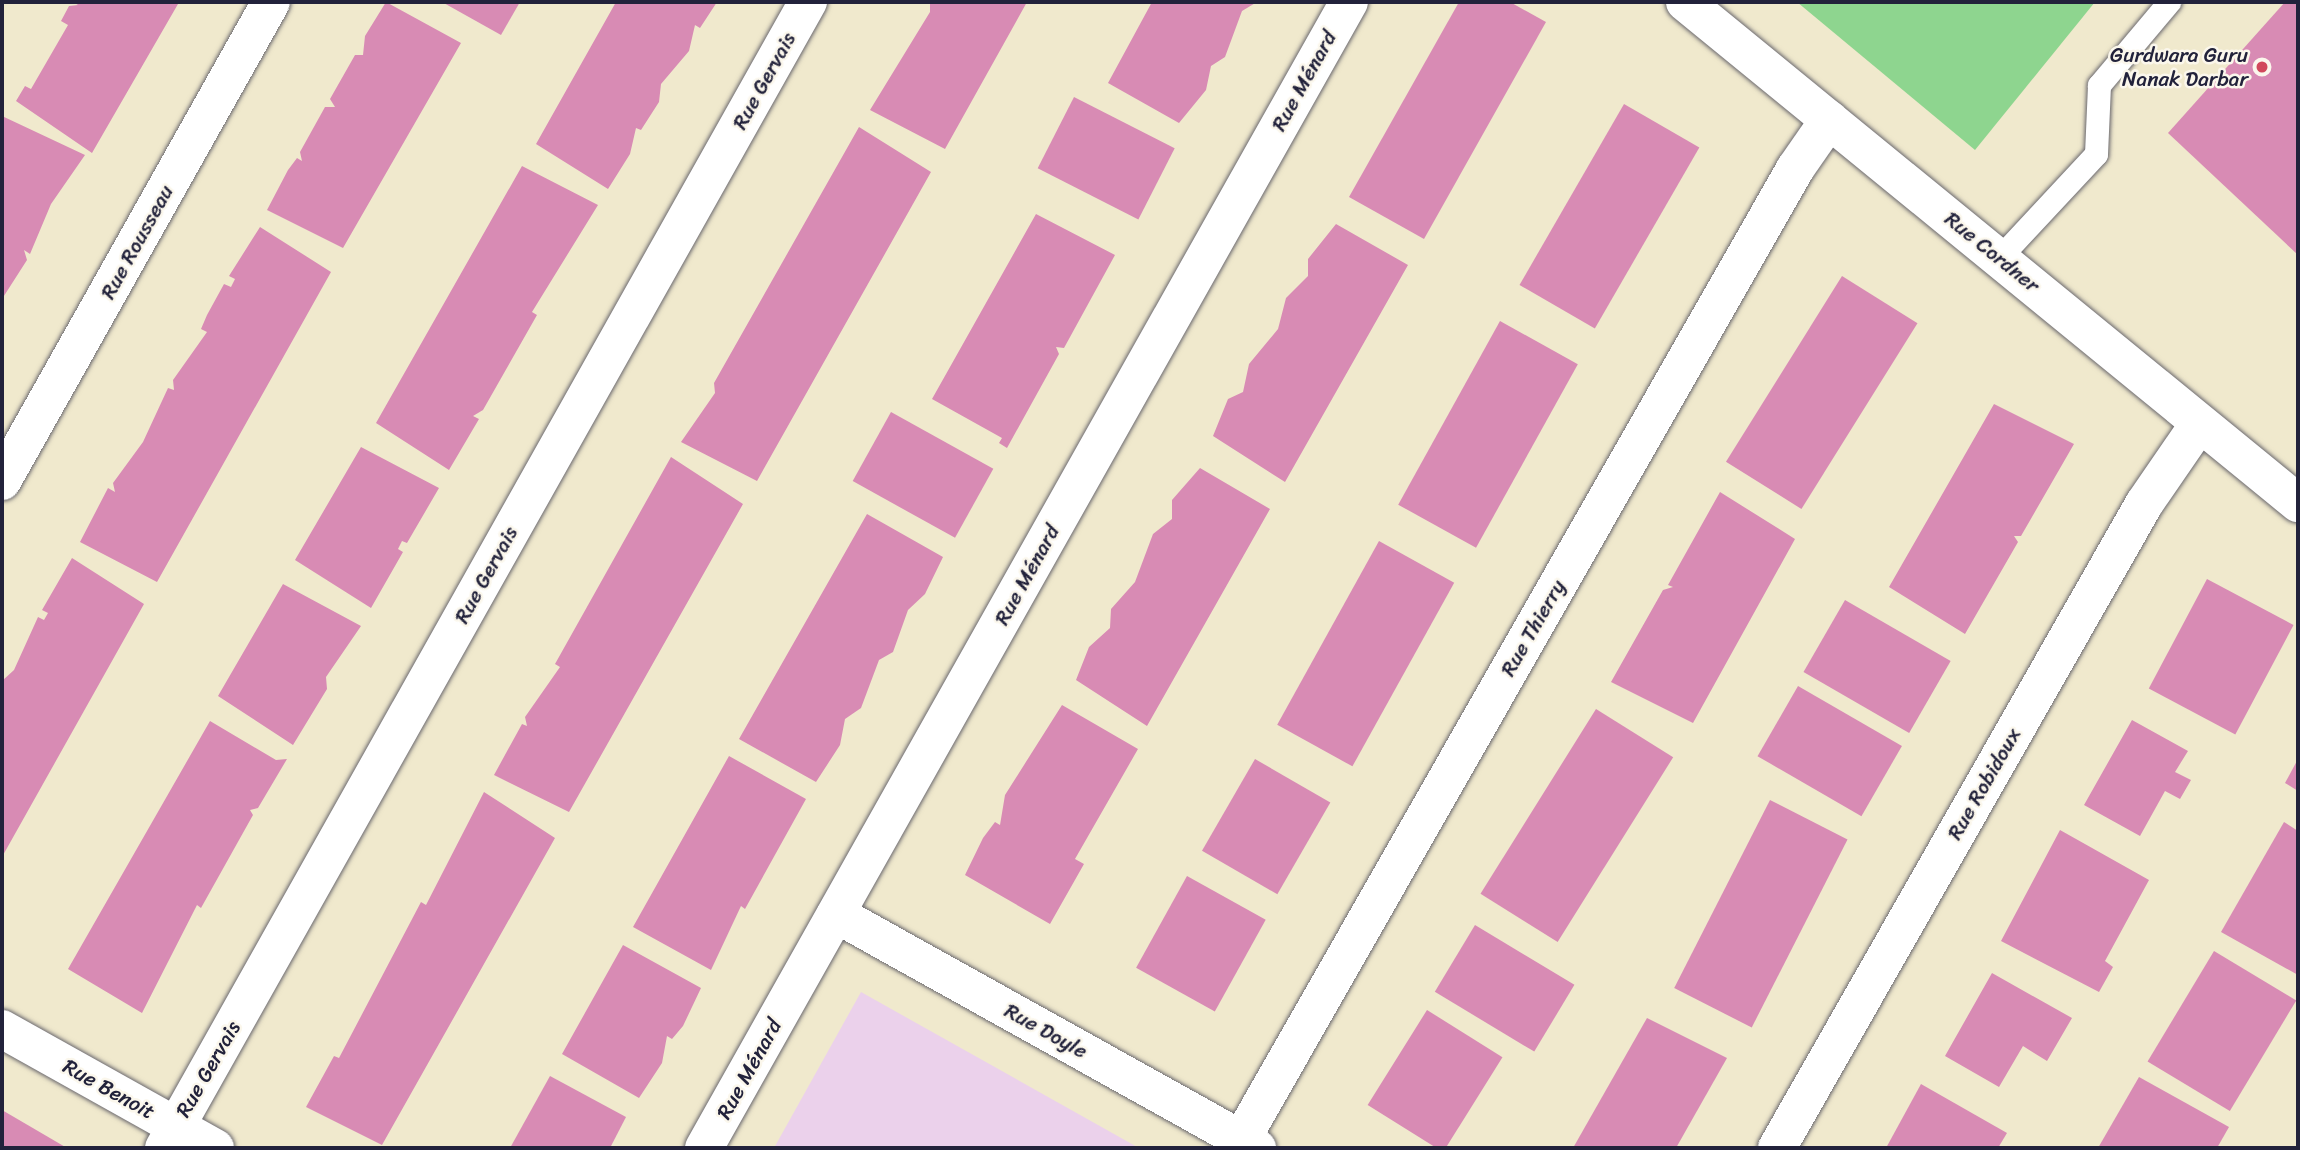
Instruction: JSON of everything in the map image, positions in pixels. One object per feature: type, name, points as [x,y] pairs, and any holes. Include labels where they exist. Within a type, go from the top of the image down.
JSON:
[{"type":"street","name":"Rue Rousseau","points":[[2,481],[271,2]]},
{"type":"street","name":"Rue Gervais","points":[[170,1137],[808,2]]},
{"type":"street","name":"Rue Ménard","points":[[704,1148],[1349,2]]},
{"type":"street","name":"Rue Cordner","points":[[1685,2],[2298,503]]},
{"type":"street","name":"Rue Thierry","points":[[1249,1144],[1795,169],[1829,120]]},
{"type":"street","name":"Rue Robidoux","points":[[1777,1148],[2144,503],[2199,424]]},
{"type":"street","name":"Rue Doyle","points":[[836,914],[1249,1144]]},
{"type":"street","name":"Rue Benoit","points":[[2,1029],[170,1137],[215,1148]]},
{"type":"lane","points":[[1999,258],[2096,154],[2099,85],[2169,2]]},
{"type":"shaded area","points":[[861,992],[1139,1148],[774,1148]]},
{"type":"green space","points":[[1797,2],[2095,2],[1975,150]]},
{"type":"building","points":[[73,2],[178,4],[92,153],[16,101],[25,86],[31,89],[68,25],[61,21],[69,6],[78,5]]},
{"type":"building","points":[[386,2],[461,43],[343,248],[267,210],[288,170],[297,158],[302,161],[300,152],[325,107],[335,107],[330,99],[355,55],[363,55],[365,36]]},
{"type":"building","points":[[442,2],[520,2],[501,35]]},
{"type":"building","points":[[616,2],[717,2],[700,28],[695,25],[689,51],[661,84],[659,102],[641,130],[636,128],[630,154],[608,189],[536,144]]},
{"type":"building","points":[[930,2],[1027,2],[945,149],[870,110],[930,12]]},
{"type":"building","points":[[1152,2],[1257,2],[1242,11],[1225,57],[1211,66],[1206,90],[1179,123],[1108,83]]},
{"type":"building","points":[[1459,2],[1510,2],[1546,22],[1424,239],[1349,197]]},
{"type":"building","name":"Gurdwara Guru Nanak Darbar","points":[[2285,2],[2298,2],[2298,255],[2168,133]]},
{"type":"building","points":[[1074,97],[1175,148],[1138,220],[1038,168]]},
{"type":"building","points":[[1624,104],[1699,148],[1595,328],[1520,285]]},
{"type":"building","points":[[2,116],[85,155],[51,204],[30,254],[24,250],[27,260],[2,299]]},
{"type":"building","points":[[859,127],[931,172],[757,481],[681,442],[715,393],[714,383]]},
{"type":"building","points":[[522,166],[598,205],[532,312],[537,315],[483,410],[473,416],[479,419],[449,470],[376,423]]},
{"type":"building","points":[[1036,214],[1115,255],[1064,348],[1056,347],[1059,354],[1007,448],[999,443],[1002,438],[932,399]]},
{"type":"building","points":[[1336,224],[1408,265],[1285,482],[1213,436],[1228,399],[1243,392],[1249,364],[1278,329],[1286,298],[1308,276],[1308,259]]},
{"type":"building","points":[[260,227],[331,272],[157,582],[80,542],[108,488],[115,492],[113,483],[143,442],[168,388],[174,390],[173,380],[207,332],[201,329],[207,315],[224,284],[231,287],[235,279],[229,276]]},
{"type":"building","points":[[1842,276],[1917,323],[1801,509],[1726,462]]},
{"type":"building","points":[[1500,321],[1578,364],[1476,548],[1398,505]]},
{"type":"building","points":[[1994,404],[2074,444],[2021,536],[2014,536],[2018,542],[1965,634],[1889,587]]},
{"type":"building","points":[[891,412],[993,469],[955,538],[853,481]]},
{"type":"building","points":[[361,447],[439,488],[407,543],[402,541],[398,549],[403,552],[371,608],[295,560]]},
{"type":"building","points":[[671,457],[743,504],[569,812],[494,775],[522,724],[527,726],[525,717],[560,667],[555,664]]},
{"type":"building","points":[[1200,468],[1270,509],[1147,726],[1076,680],[1089,647],[1110,628],[1111,609],[1135,582],[1153,534],[1172,519],[1172,500]]},
{"type":"building","points":[[1720,492],[1795,539],[1693,723],[1611,682],[1663,590],[1673,587],[1668,585]]},
{"type":"building","points":[[867,514],[943,557],[925,594],[908,610],[893,652],[879,660],[861,708],[845,719],[840,745],[816,782],[739,739]]},
{"type":"building","points":[[1379,541],[1454,583],[1352,766],[1277,725]]},
{"type":"building","points":[[72,558],[144,604],[2,857],[2,681],[14,670],[38,617],[44,620],[48,613],[42,610]]},
{"type":"building","points":[[2207,579],[2294,625],[2235,734],[2149,688]]},
{"type":"building","points":[[283,584],[361,626],[326,677],[327,689],[293,745],[218,696]]},
{"type":"building","points":[[1845,600],[1951,661],[1909,733],[1804,672]]},
{"type":"building","points":[[1798,686],[1902,746],[1861,816],[1758,756]]},
{"type":"building","points":[[1062,705],[1138,749],[1075,859],[1084,864],[1050,924],[965,875],[983,838],[995,822],[1000,825],[1005,795]]},
{"type":"building","points":[[1596,709],[1673,757],[1558,942],[1480,894]]},
{"type":"building","points":[[2132,720],[2188,751],[2175,772],[2191,780],[2180,799],[2165,791],[2140,836],[2084,805]]},
{"type":"building","points":[[210,721],[276,760],[287,759],[258,808],[250,810],[253,815],[201,908],[197,905],[142,1013],[68,969]]},
{"type":"building","points":[[729,756],[806,799],[745,909],[741,906],[711,970],[633,927]]},
{"type":"building","points":[[1255,759],[1330,803],[1277,894],[1202,851]]},
{"type":"building","points":[[2298,759],[2298,791],[2285,783]]},
{"type":"building","points":[[484,792],[555,838],[382,1145],[306,1107],[334,1056],[339,1058],[421,902],[426,905]]},
{"type":"building","points":[[1770,800],[1848,839],[1752,1027],[1674,988]]},
{"type":"building","points":[[2284,822],[2298,831],[2298,975],[2221,932]]},
{"type":"building","points":[[2060,830],[2149,880],[2105,961],[2113,967],[2099,992],[2001,941]]},
{"type":"building","points":[[1187,876],[1266,920],[1215,1011],[1136,968]]},
{"type":"building","points":[[1475,925],[1574,985],[1534,1052],[1435,992]]},
{"type":"building","points":[[623,945],[701,988],[683,1026],[672,1039],[667,1036],[662,1063],[639,1098],[562,1054]]},
{"type":"building","points":[[2214,951],[2296,1000],[2230,1111],[2148,1062]]},
{"type":"building","points":[[1992,973],[2072,1018],[2047,1061],[2023,1046],[1999,1087],[1945,1056]]},
{"type":"building","points":[[1427,1010],[1502,1057],[1446,1148],[1436,1148],[1368,1105]]},
{"type":"building","points":[[1647,1018],[1727,1058],[1676,1148],[1573,1148]]},
{"type":"building","points":[[550,1076],[626,1117],[610,1148],[510,1148]]},
{"type":"building","points":[[2139,1077],[2229,1127],[2217,1148],[2098,1148]]},
{"type":"building","points":[[1921,1084],[2007,1133],[1998,1148],[1886,1148]]},
{"type":"building","points":[[2,1110],[67,1148],[2,1148]]},
{"type":"place","name":"Gurdwara Guru Nanak Darbar","points":[[2262,67]]}]
